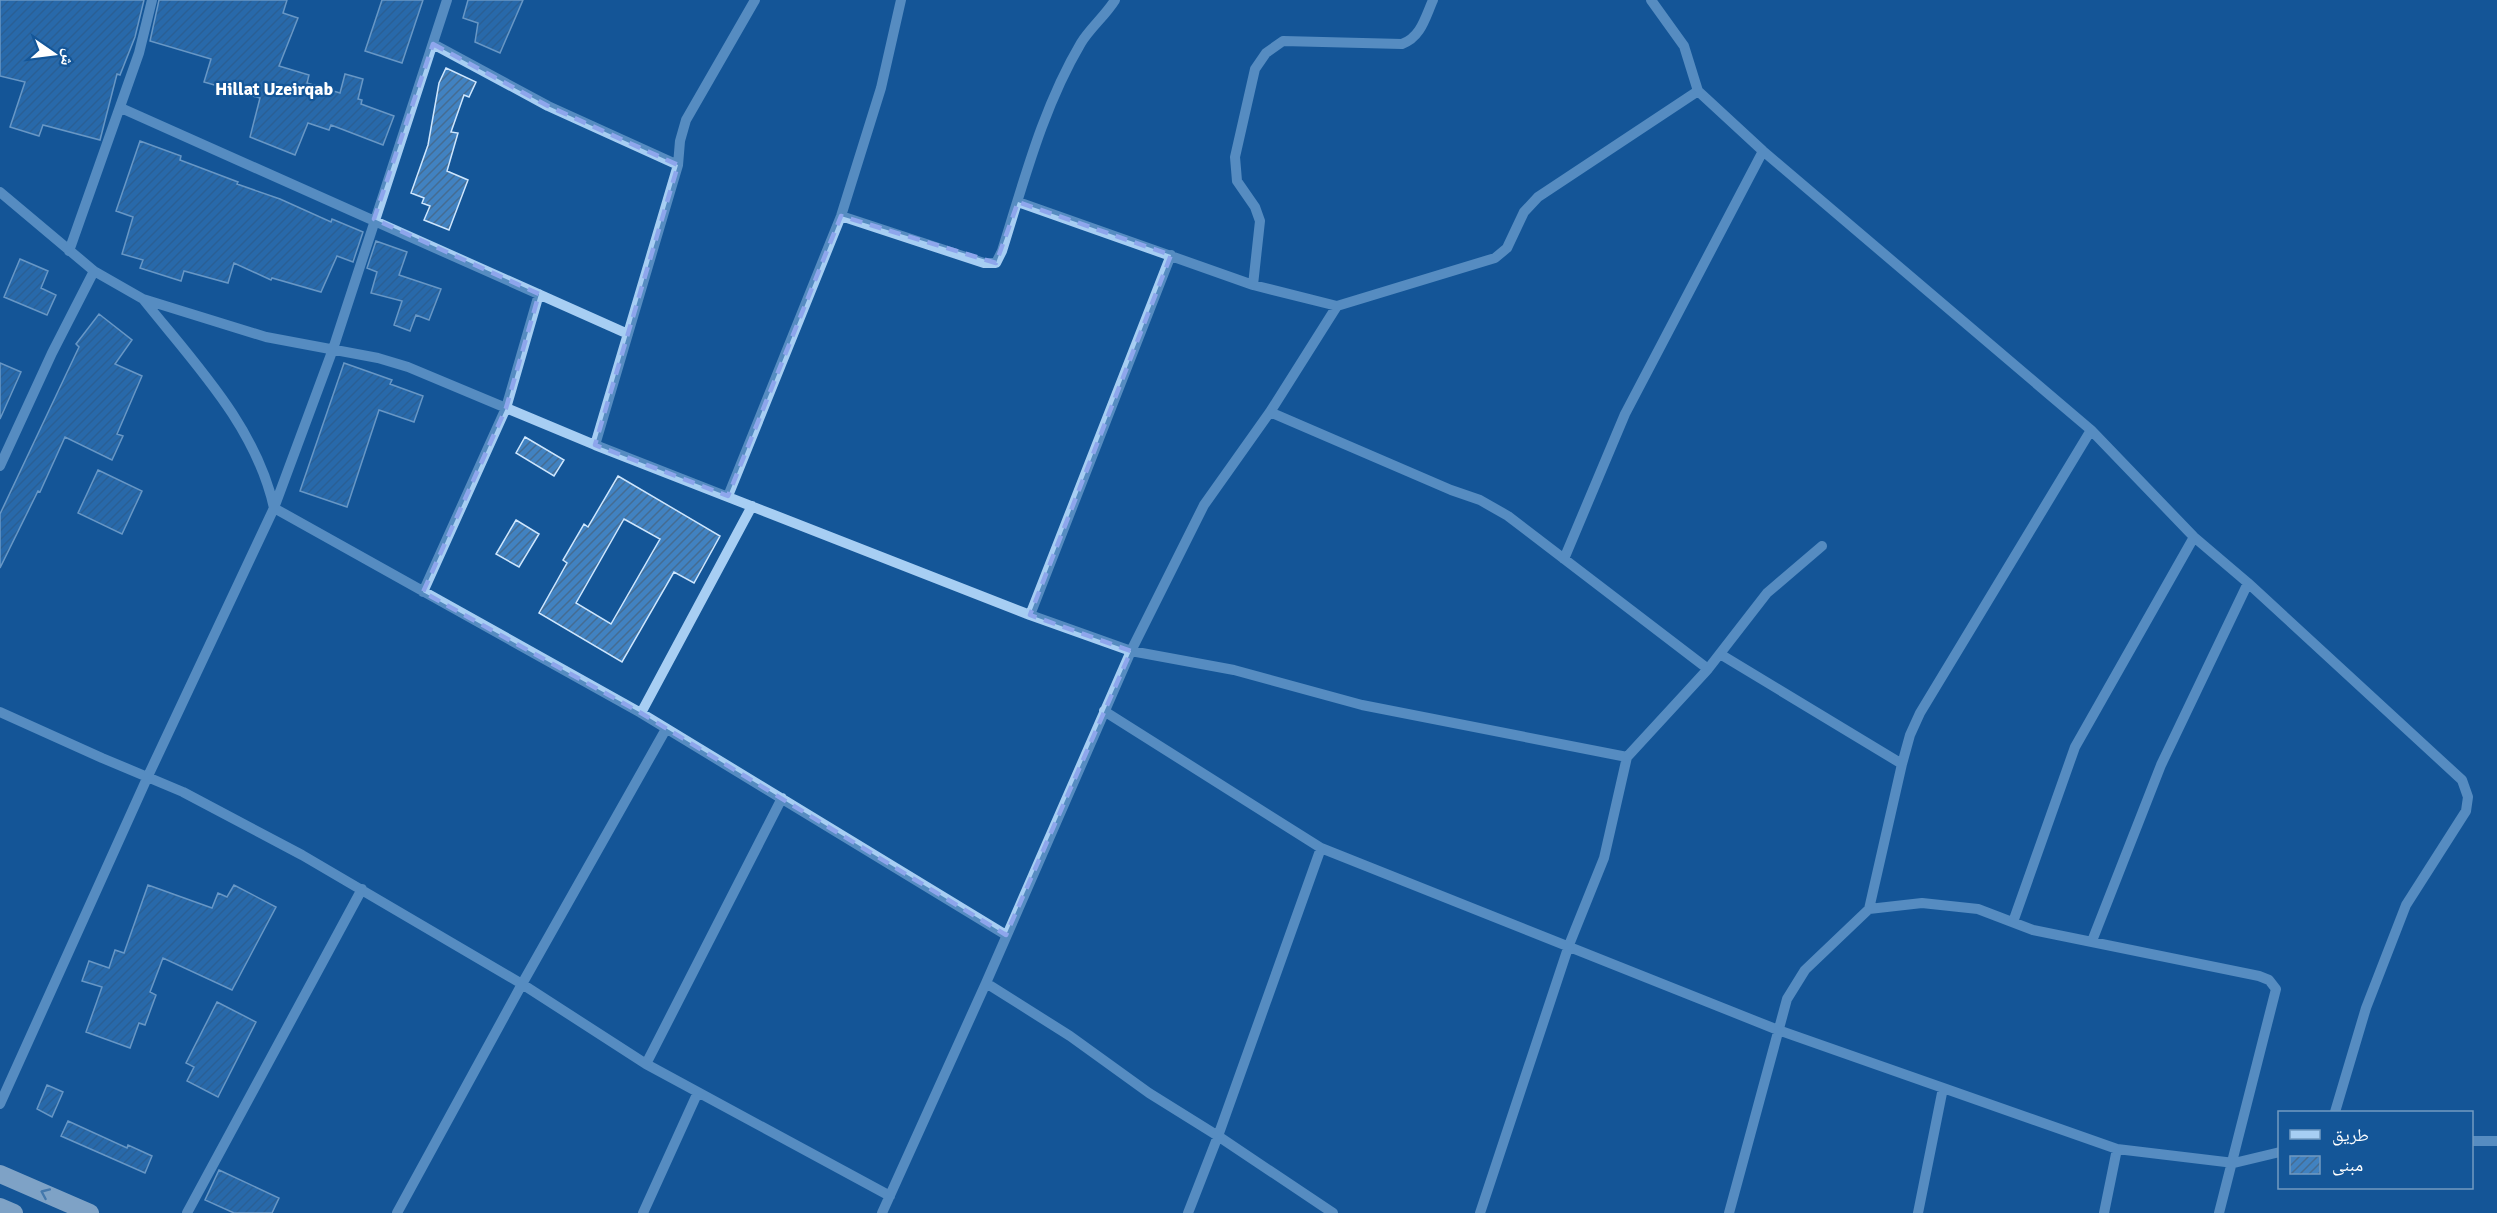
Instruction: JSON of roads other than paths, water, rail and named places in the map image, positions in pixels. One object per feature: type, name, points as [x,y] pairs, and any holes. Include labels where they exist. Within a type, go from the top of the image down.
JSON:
[{"type":"highway","points":[[0,1174],[90,1213]]},
{"type":"highway","points":[[0,1207],[14,1213]]},
{"type":"street","points":[[69,251],[121,108],[139,53],[152,0]]},
{"type":"street","points":[[0,1104],[148,776],[274,508],[333,349],[447,0]]},
{"type":"street","points":[[595,445],[678,165],[680,141],[686,120],[755,0]]},
{"type":"street","points":[[728,496],[841,216],[881,88],[901,0]]},
{"type":"street","points":[[841,216],[984,263],[996,263],[1002,251],[1039,133],[1062,78],[1082,40],[1105,16],[1115,0]]},
{"type":"street","points":[[1253,285],[1260,221],[1255,207],[1238,181],[1235,156],[1255,69],[1266,53],[1282,41],[1402,44],[1411,41],[1420,31],[1433,0]]},
{"type":"street","points":[[1651,0],[1684,46],[1698,91],[1763,151],[2091,430],[2194,537],[2248,583],[2462,780],[2468,797],[2466,811],[2406,905],[2366,1008],[2336,1111]]},
{"type":"street","points":[[433,44],[548,106],[678,165]]},
{"type":"street","points":[[1018,202],[1253,285],[1337,306],[1495,258],[1507,248],[1524,212],[1538,197],[1698,91]]},
{"type":"street","points":[[121,108],[628,334]]},
{"type":"street","points":[[1564,559],[1626,414],[1763,151]]},
{"type":"street","points":[[0,192],[94,272],[143,298],[243,331],[378,358],[408,367],[595,445],[1030,615],[1131,651],[1234,670],[1362,705],[1627,757]]},
{"type":"street","points":[[1030,615],[1172,255]]},
{"type":"street","points":[[0,466],[52,353],[94,272]]},
{"type":"street","points":[[423,592],[506,408],[539,294]]},
{"type":"street","points":[[143,298],[214,388],[245,432],[268,482],[274,508],[641,713],[1006,934]]},
{"type":"street","points":[[882,1213],[986,983],[1131,651],[1204,505],[1270,412],[1337,306]]},
{"type":"street","points":[[1270,412],[1451,490],[1480,500],[1508,516],[1708,669]]},
{"type":"street","points":[[1729,1213],[1787,999],[1805,970],[1869,909],[1902,764],[1910,735],[1920,713],[2091,430]]},
{"type":"street","points":[[641,713],[752,506]]},
{"type":"street","points":[[2013,922],[2074,747],[2194,537]]},
{"type":"street","points":[[1480,1213],[1569,945],[1604,858],[1627,757],[1708,669],[1767,593],[1822,546]]},
{"type":"street","points":[[2092,941],[2161,765],[2248,583]]},
{"type":"street","points":[[1720,654],[1902,764]]},
{"type":"street","points":[[1104,711],[1321,848],[1778,1030],[2117,1149],[2234,1163],[2278,1152]]},
{"type":"street","points":[[0,712],[183,792],[362,889],[522,984],[646,1064],[890,1197]]},
{"type":"street","points":[[397,1213],[522,984],[666,729]]},
{"type":"street","points":[[646,1064],[782,798]]},
{"type":"street","points":[[1188,1213],[1218,1136],[1321,848]]},
{"type":"street","points":[[187,1213],[362,889]]},
{"type":"street","points":[[1869,909],[1922,903],[1978,909],[2033,930],[2259,976],[2269,980],[2276,989],[2234,1163],[2219,1213]]},
{"type":"street","points":[[986,983],[1070,1036],[1149,1093],[1333,1213]]},
{"type":"street","points":[[1918,1213],[1943,1088]]},
{"type":"street","points":[[644,1213],[698,1092]]},
{"type":"street","points":[[2473,1141],[2497,1141]]},
{"type":"street","points":[[2104,1213],[2117,1149]]},
{"type":"district","name":"Hillat Uzeirqab","points":[[274,89]]}]
